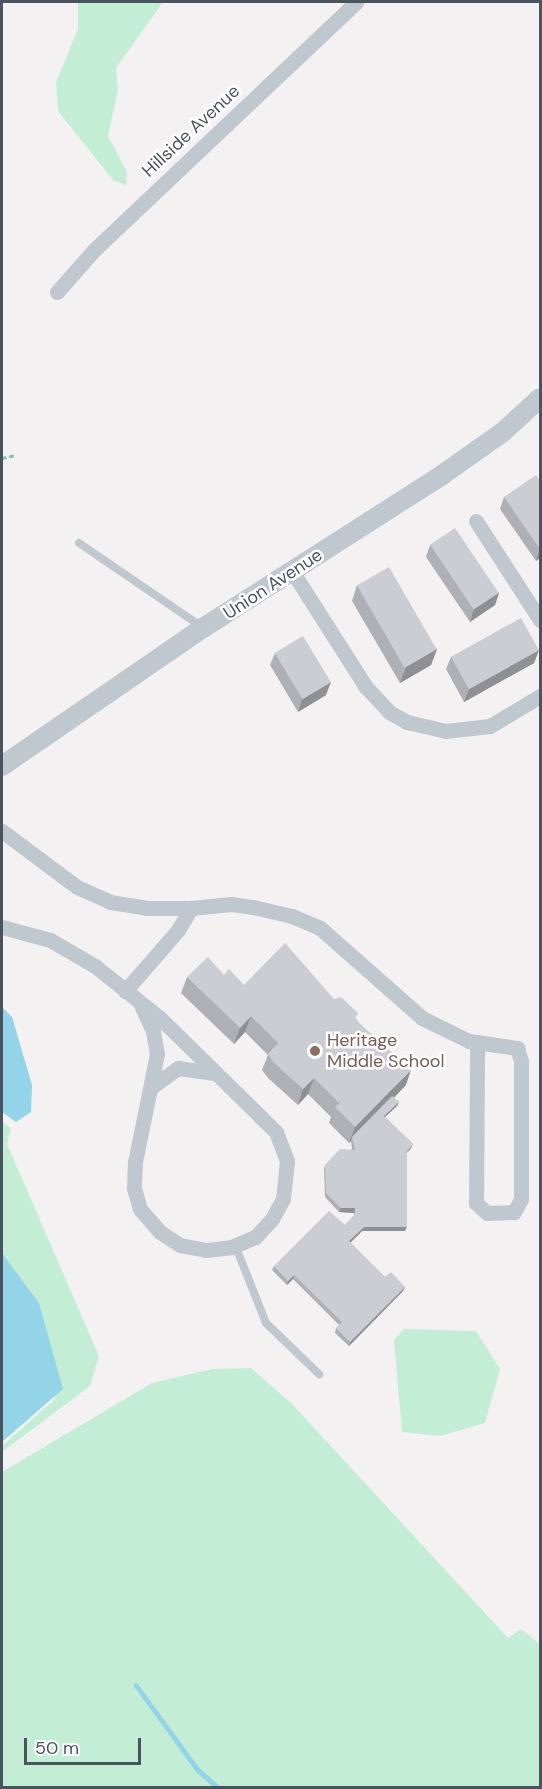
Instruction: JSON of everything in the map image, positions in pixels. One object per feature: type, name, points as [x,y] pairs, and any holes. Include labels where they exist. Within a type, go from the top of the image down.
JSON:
[{"type":"street","name":"Hillside Avenue","points":[[57,292],[94,250],[356,2]]},
{"type":"street","name":"Union Avenue","points":[[2,766],[203,628],[442,475],[503,432],[540,398]]},
{"type":"street","points":[[476,521],[540,620]]},
{"type":"street","points":[[292,571],[366,687],[389,712],[407,722],[445,731],[490,726],[540,696]]},
{"type":"street","points":[[2,831],[77,887],[110,902],[146,908],[191,908],[231,904],[307,921],[341,943],[422,1018],[477,1042],[511,1046],[520,1054],[521,1199],[519,1207],[506,1214],[488,1212],[476,1203],[477,1042]]},
{"type":"street","points":[[125,991],[178,930],[191,908]]},
{"type":"street","points":[[2,927],[70,949],[125,991],[142,1008],[160,1018],[276,1132],[287,1161],[283,1200],[272,1219],[255,1237],[235,1245],[206,1250],[180,1245],[159,1232],[140,1209],[134,1188],[135,1162],[153,1086],[157,1054],[153,1031],[142,1008]]},
{"type":"street","points":[[153,1086],[178,1068],[215,1073]]},
{"type":"lane","points":[[79,543],[203,628]]},
{"type":"lane","points":[[235,1245],[266,1323],[319,1374]]},
{"type":"path","points":[[2,458],[16,455]]},
{"type":"green space","points":[[78,2],[163,2],[116,68],[118,90],[108,136],[127,172],[126,185],[114,181],[58,111],[56,82],[78,29]]},
{"type":"green space","points":[[2,1121],[11,1129],[7,1144],[99,1356],[90,1386],[2,1452],[2,1446],[55,1399],[39,1303],[2,1253]]},
{"type":"green space","points":[[404,1329],[476,1331],[500,1369],[485,1423],[440,1436],[402,1432],[394,1340]]},
{"type":"green space","points":[[251,1368],[292,1404],[508,1638],[521,1629],[540,1644],[540,1787],[2,1787],[2,1472],[152,1383],[212,1369]]},
{"type":"water","points":[[2,1007],[12,1017],[32,1085],[31,1112],[16,1122],[2,1112]]},
{"type":"water","points":[[2,1253],[39,1303],[63,1389],[2,1442]]},
{"type":"building","points":[[536,475],[540,481],[540,549],[504,497]]},
{"type":"building","points":[[455,528],[499,593],[474,609],[430,545]]},
{"type":"building","points":[[389,567],[436,649],[404,668],[357,586]]},
{"type":"building","points":[[521,618],[539,650],[469,689],[451,657]]},
{"type":"building","points":[[303,636],[331,682],[303,699],[275,653]]},
{"type":"building","name":"Heritage Middle School","points":[[285,943],[334,999],[341,997],[358,1013],[355,1019],[411,1070],[355,1127],[335,1107],[342,1100],[338,1102],[314,1078],[303,1089],[273,1062],[268,1054],[278,1043],[251,1016],[240,1028],[187,977],[208,957],[224,975],[229,969],[244,985]]},
{"type":"building","points":[[392,1096],[399,1102],[384,1116],[413,1144],[407,1150],[407,1227],[364,1227],[349,1241],[385,1277],[391,1272],[405,1287],[350,1342],[336,1328],[342,1322],[294,1275],[288,1281],[274,1266],[329,1211],[345,1225],[355,1214],[355,1208],[341,1208],[326,1193],[325,1165],[340,1149],[355,1150],[352,1137]]},
{"type":"waterway","points":[[136,1685],[198,1770],[219,1788]]},
{"type":"place","name":"Heritage Middle School","points":[[315,1051]]}]
